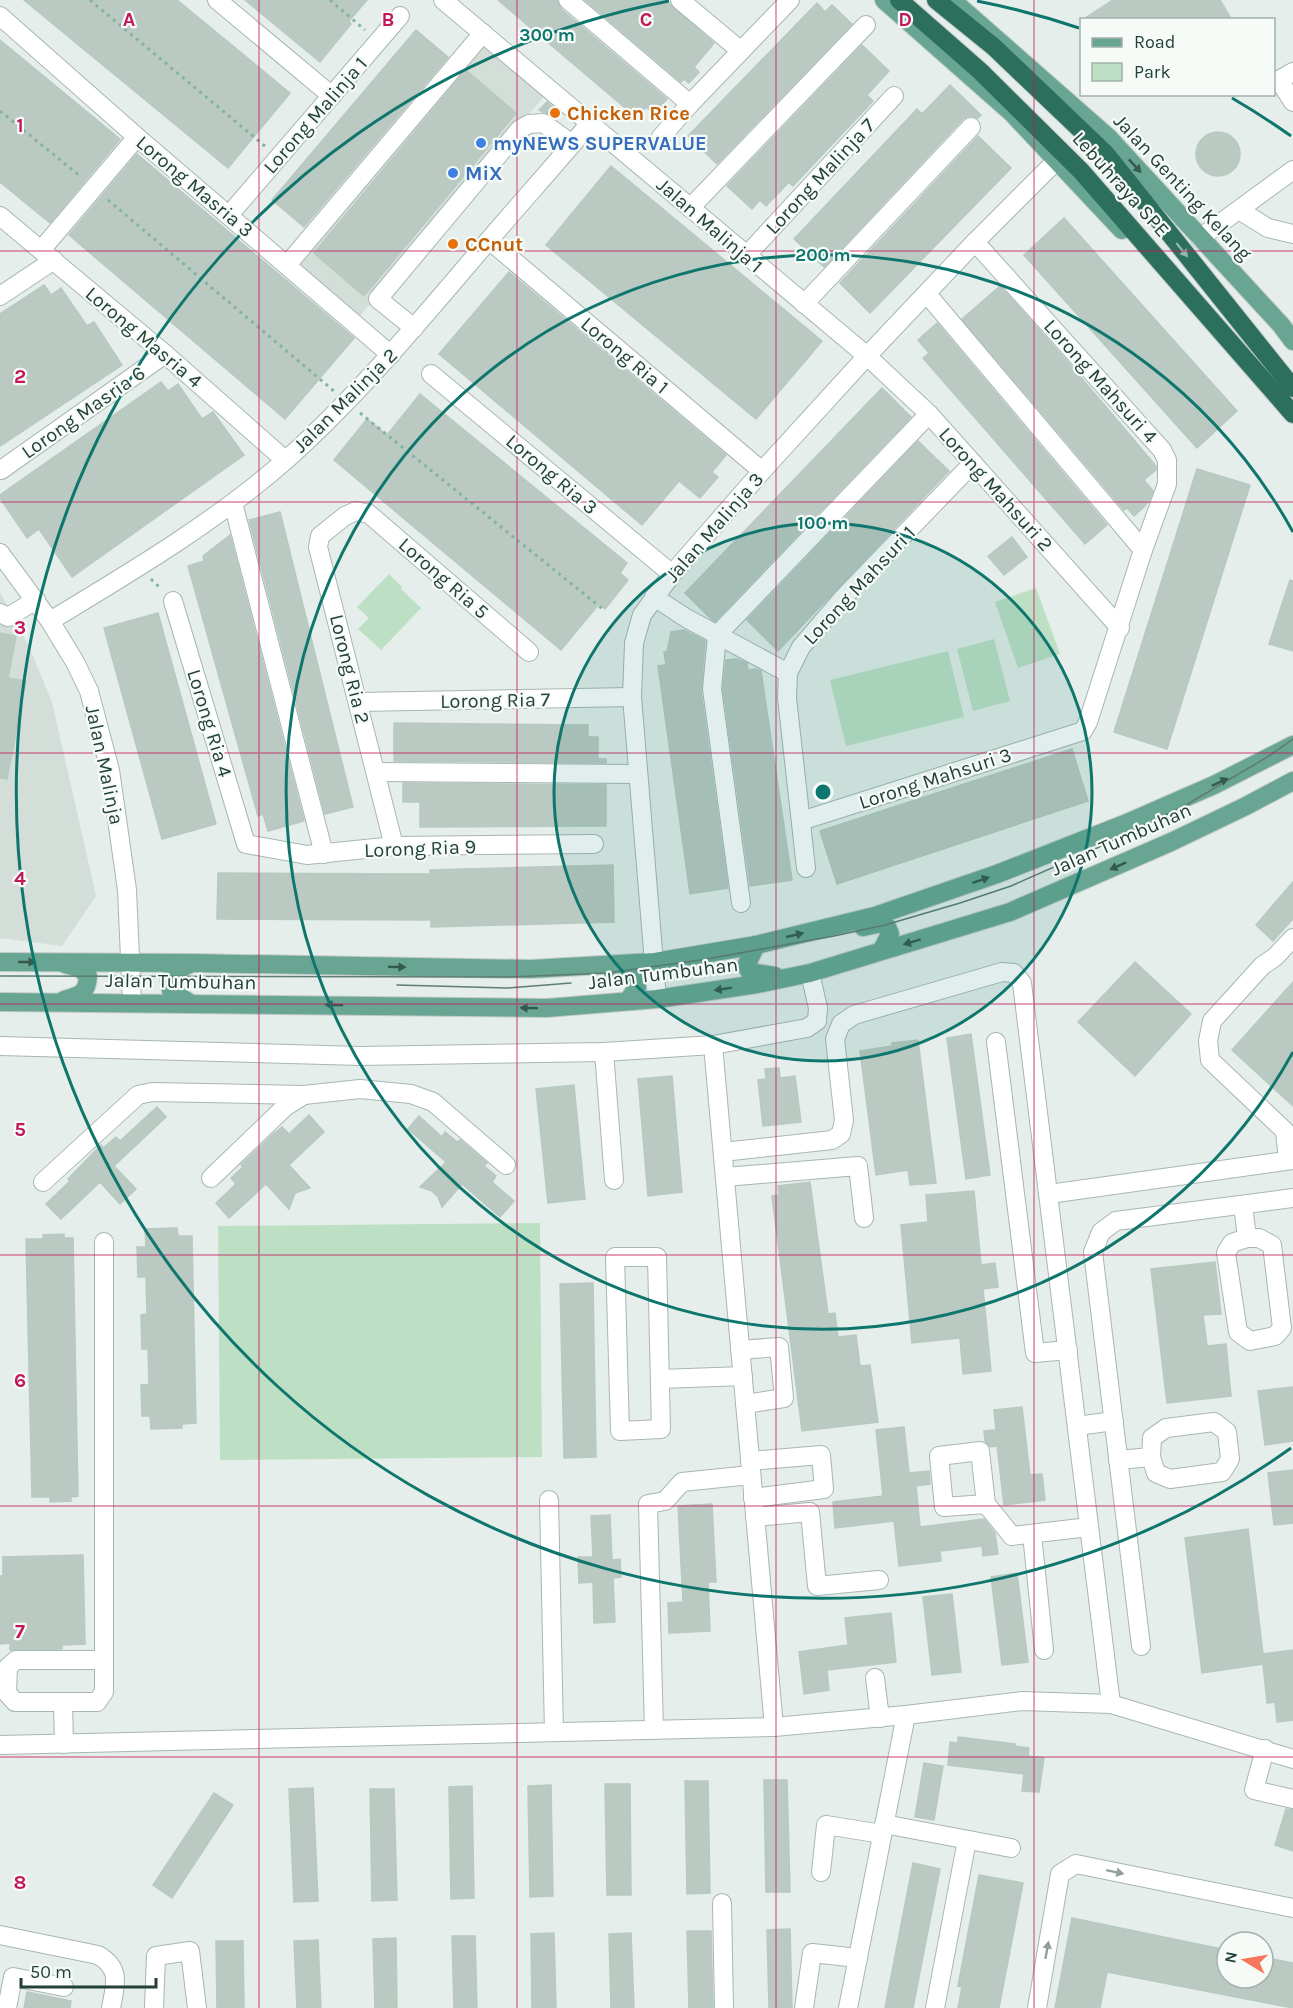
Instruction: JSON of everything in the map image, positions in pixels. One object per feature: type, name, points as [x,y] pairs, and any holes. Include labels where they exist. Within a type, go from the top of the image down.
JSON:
[{"type":"highway","name":"Lebuhraya SPE","points":[[898,0],[980,71],[1081,171],[1293,414]]},
{"type":"highway","name":"Lebuhraya SPE","points":[[936,0],[994,47],[1106,154],[1293,388]]},
{"type":"main road","points":[[884,0],[1012,113],[1056,162],[1174,283],[1293,422]]},
{"type":"main road","name":"Jalan Genting Kelang","points":[[952,0],[1109,138],[1281,325],[1293,341]]},
{"type":"main road","name":"Jalan Tumbuhan","points":[[0,962],[531,969],[655,962],[756,945],[875,916],[997,874],[1127,823],[1214,785],[1293,745]]},
{"type":"main road","name":"Jalan Tumbuhan","points":[[0,1002],[547,1008],[657,999],[792,977],[1010,912],[1171,842],[1293,781]]},
{"type":"main road","points":[[850,922],[860,927],[882,923],[887,927],[890,934],[882,950]]},
{"type":"main road","points":[[756,945],[746,966],[750,972],[792,977]]},
{"type":"main road","points":[[52,1003],[81,994],[87,987],[88,976],[81,968],[54,962]]},
{"type":"main road","points":[[192,963],[177,970],[169,979],[171,991],[192,1004]]},
{"type":"main road","points":[[595,966],[628,972],[636,979],[637,987],[628,1001]]},
{"type":"street","points":[[216,0],[332,96]]},
{"type":"street","name":"Jalan Malinja 1","points":[[443,0],[867,356]]},
{"type":"street","points":[[568,0],[690,104]]},
{"type":"street","points":[[680,0],[741,51]]},
{"type":"street","points":[[661,137],[790,0]]},
{"type":"street","name":"Lorong Malinja 1","points":[[229,215],[400,15]]},
{"type":"street","name":"Lorong Masria 3","points":[[0,16],[391,355]]},
{"type":"street","points":[[690,208],[866,25]]},
{"type":"street","points":[[287,265],[483,33]]},
{"type":"street","points":[[1293,72],[1279,80],[1293,102]]},
{"type":"street","name":"Lorong Malinja 7","points":[[746,256],[894,96]]},
{"type":"street","name":"Jalan Malinja 2","points":[[50,621],[141,566],[233,503],[285,460],[347,402],[391,355],[591,122]]},
{"type":"street","points":[[414,328],[378,298],[520,129],[529,124],[543,123],[572,144]]},
{"type":"street","points":[[804,304],[971,127]]},
{"type":"street","points":[[0,296],[48,255],[94,188],[137,137]]},
{"type":"street","name":"Jalan Malinja 3","points":[[657,999],[632,698],[635,634],[642,615],[672,574],[867,356],[975,242],[1056,162]]},
{"type":"street","points":[[1200,238],[1293,170]]},
{"type":"street","points":[[1239,210],[1268,228],[1293,234]]},
{"type":"street","name":"Lorong Masria 4","points":[[0,216],[165,354],[285,460]]},
{"type":"street","name":"Lorong Ria 1","points":[[489,240],[762,471]]},
{"type":"street","name":"Lorong Mahsuri 4","points":[[975,242],[1162,450],[1167,460],[1167,484],[1143,550],[1120,628],[1088,722],[1083,731],[1069,736]]},
{"type":"street","points":[[927,294],[1143,550]]},
{"type":"street","name":"Lorong Masria 6","points":[[1,470],[165,354]]},
{"type":"street","name":"Lorong Mahsuri 2","points":[[867,356],[929,414],[1120,628]]},
{"type":"street","name":"Lorong Ria 3","points":[[431,374],[672,574]]},
{"type":"street","points":[[741,903],[712,689],[717,635],[929,414]]},
{"type":"street","name":"Lorong Mahsuri 1","points":[[806,868],[787,698],[788,673],[801,647],[843,598],[973,463]]},
{"type":"street","points":[[233,503],[324,854]]},
{"type":"street","name":"Lorong Ria 5","points":[[356,511],[369,514],[529,652]]},
{"type":"street","name":"Lorong Ria 2","points":[[356,511],[345,516],[322,534],[318,544],[394,846]]},
{"type":"street","name":"Jalan Malinja","points":[[0,553],[50,621],[75,662],[89,691],[110,770],[127,890],[132,1002]]},
{"type":"street","points":[[654,597],[717,635],[788,673]]},
{"type":"street","points":[[0,613],[8,617],[36,600]]},
{"type":"street","name":"Lorong Ria 4","points":[[173,601],[246,844]]},
{"type":"street","name":"Lorong Ria 7","points":[[358,702],[632,698]]},
{"type":"street","name":"Lorong Mahsuri 3","points":[[801,821],[1069,736]]},
{"type":"street","points":[[376,772],[638,774]]},
{"type":"street","name":"Lorong Ria 9","points":[[246,844],[307,855],[394,846],[594,844]]},
{"type":"street","points":[[1049,1194],[1291,1160],[1285,1131],[1210,1060],[1208,1041],[1212,1021],[1262,966],[1275,957],[1293,938]]},
{"type":"street","points":[[723,1152],[832,1140],[841,1134],[844,1120],[835,1039],[841,1024],[854,1016],[1002,972],[1014,973],[1022,983],[1111,1704]]},
{"type":"street","points":[[0,1046],[360,1056],[604,1052],[713,1045],[807,1028],[817,1021],[818,1008],[810,973]]},
{"type":"street","points":[[996,1042],[1035,1353],[1068,1350]]},
{"type":"street","points":[[713,1045],[774,1727]]},
{"type":"street","points":[[604,1052],[614,1180]]},
{"type":"street","points":[[360,1056],[360,1089]]},
{"type":"street","points":[[43,1182],[138,1095],[153,1092],[304,1095],[360,1089],[411,1094],[433,1101],[506,1165]]},
{"type":"street","points":[[211,1178],[285,1107],[304,1095]]},
{"type":"street","points":[[725,1177],[858,1166],[864,1218]]},
{"type":"street","points":[[1141,1646],[1093,1252],[1101,1232],[1116,1221],[1293,1198]]},
{"type":"street","points":[[1243,1205],[1247,1238]]},
{"type":"street","points":[[1247,1238],[1259,1238],[1272,1245],[1282,1328],[1275,1336],[1250,1341],[1238,1332],[1226,1253],[1232,1243],[1247,1238]]},
{"type":"street","points":[[104,1242],[104,1660],[104,1692],[97,1702],[15,1702],[7,1693],[3,1680],[8,1667],[15,1660],[104,1660]]},
{"type":"street","points":[[615,1257],[657,1257],[660,1379],[662,1429],[620,1431],[615,1257]]},
{"type":"street","points":[[740,1350],[779,1347],[784,1398],[745,1404]]},
{"type":"street","points":[[660,1379],[743,1376]]},
{"type":"street","points":[[1077,1426],[1114,1421]]},
{"type":"street","points":[[1214,1422],[1227,1431],[1230,1459],[1222,1472],[1170,1479],[1156,1473],[1151,1457],[1152,1438],[1166,1428],[1214,1422]]},
{"type":"street","points":[[654,1730],[648,1504],[665,1501],[682,1482],[821,1455],[824,1490],[753,1498]]},
{"type":"street","points":[[1118,1460],[1151,1457]]},
{"type":"street","points":[[549,1500],[554,1732]]},
{"type":"street","points":[[986,1504],[1012,1536],[1089,1527]]},
{"type":"street","points":[[755,1517],[810,1512],[817,1586],[879,1580]]},
{"type":"street","points":[[1032,1534],[1044,1650]]},
{"type":"street","points":[[875,1678],[880,1718]]},
{"type":"street","points":[[0,1745],[774,1727],[880,1718],[1022,1701],[1111,1704],[1293,1759]]},
{"type":"street","points":[[63,1703],[64,1744]]},
{"type":"street","points":[[848,2008],[906,1715]]},
{"type":"street","points":[[1265,1749],[1254,1790],[1293,1799]]},
{"type":"street","points":[[821,1872],[826,1825],[883,1829],[1011,1848]]},
{"type":"street","points":[[935,2008],[967,1840]]},
{"type":"street","points":[[1037,2008],[1060,1874],[1076,1864],[1293,1908]]},
{"type":"street","points":[[722,1903],[724,2008]]},
{"type":"street","points":[[0,1935],[98,1955],[111,1965],[115,1983],[111,2008]]},
{"type":"street","points":[[154,2008],[156,1956],[190,1951],[197,2008]]},
{"type":"street","points":[[804,2008],[812,1953],[858,1958]]},
{"type":"street","points":[[7,2008],[13,1977],[64,1987]]},
{"type":"path","points":[[90,0],[278,158]]},
{"type":"path","points":[[330,0],[379,41]]},
{"type":"path","points":[[0,111],[347,402],[605,611]]},
{"type":"path","points":[[141,566],[153,582],[173,601]]},
{"type":"shaded area","points":[[482,42],[546,94],[359,317],[296,264]]},
{"type":"shaded area","points":[[0,592],[29,647],[52,702],[96,896],[62,946],[0,938]]},
{"type":"green space","points":[[389,574],[421,608],[381,650],[358,629],[369,618],[357,607]]},
{"type":"green space","points":[[1036,588],[1060,654],[1018,668],[995,602]]},
{"type":"green space","points":[[994,639],[1010,701],[973,711],[957,649]]},
{"type":"green space","points":[[948,651],[964,717],[846,746],[830,680]]},
{"type":"green space","points":[[540,1223],[542,1457],[220,1460],[218,1226]]},
{"type":"building","points":[[24,0],[177,0],[290,93],[228,168]]},
{"type":"building","points":[[245,0],[367,0],[320,62]]},
{"type":"building","points":[[498,0],[557,0],[561,9],[667,99],[654,114],[646,107],[637,118]]},
{"type":"building","points":[[585,0],[665,0],[714,43],[694,67],[699,72],[689,83],[684,79],[681,82]]},
{"type":"building","points":[[1113,0],[1220,0],[1231,18],[1085,18]]},
{"type":"building","points":[[817,3],[825,12],[832,5],[852,24],[717,164],[688,136]]},
{"type":"building","points":[[416,30],[448,57],[304,227],[272,200]]},
{"type":"building","points":[[0,40],[120,139],[50,223],[0,182]]},
{"type":"building","points":[[862,45],[889,71],[867,95],[873,101],[793,186],[789,182],[766,206],[760,200],[752,209],[727,186]]},
{"type":"building","points":[[466,70],[516,113],[364,296],[314,253]]},
{"type":"building","points":[[950,85],[981,115],[978,118],[968,116],[963,119],[824,267],[794,239],[917,109],[922,114]]},
{"type":"building","points":[[547,102],[559,112],[554,117],[539,110]]},
{"type":"building","points":[[1218,132],[1227,133],[1234,138],[1239,145],[1239,163],[1234,170],[1227,175],[1218,176],[1209,175],[1202,170],[1197,163],[1196,154],[1197,145],[1202,138],[1209,133]]},
{"type":"building","points":[[978,136],[1011,168],[870,313],[840,283]]},
{"type":"building","points":[[137,154],[354,338],[285,419],[69,235]]},
{"type":"building","points":[[611,166],[822,341],[756,419],[546,245]]},
{"type":"building","points":[[1064,218],[1237,411],[1197,448],[1024,255]]},
{"type":"building","points":[[509,272],[726,455],[712,472],[718,477],[700,498],[679,481],[642,525],[439,354]]},
{"type":"building","points":[[44,285],[51,295],[61,288],[87,326],[94,322],[122,365],[0,446],[0,314]]},
{"type":"building","points":[[1000,286],[1156,466],[1156,470],[1144,480],[1153,491],[1150,499],[1134,516],[1127,508],[1124,510],[962,319]]},
{"type":"building","points":[[937,323],[1107,525],[1085,544],[923,358],[929,353],[918,340]]},
{"type":"building","points":[[161,382],[168,391],[178,384],[202,419],[213,412],[244,455],[72,577],[39,529],[27,538],[0,495]]},
{"type":"building","points":[[882,388],[911,417],[715,621],[711,619],[685,593]]},
{"type":"building","points":[[420,394],[627,563],[620,573],[628,580],[605,609],[599,604],[561,650],[334,460],[367,419],[387,435]]},
{"type":"building","points":[[918,441],[949,471],[778,651],[747,620]]},
{"type":"building","points":[[1197,469],[1250,485],[1167,749],[1114,732]]},
{"type":"building","points":[[280,512],[353,807],[325,814],[249,520]]},
{"type":"building","points":[[230,535],[304,821],[268,831],[263,814],[258,816],[188,566],[204,561],[203,556]]},
{"type":"building","points":[[1012,537],[1027,557],[1004,575],[988,556]]},
{"type":"building","points":[[1290,580],[1293,581],[1293,651],[1269,644]]},
{"type":"building","points":[[158,613],[216,824],[162,839],[104,628]]},
{"type":"building","points":[[684,630],[705,641],[701,691],[728,888],[690,894],[658,666],[666,665],[664,652],[667,652],[671,632]]},
{"type":"building","points":[[0,633],[16,636],[8,678],[26,681],[7,779],[0,778]]},
{"type":"building","points":[[737,659],[747,663],[748,670],[761,671],[792,880],[750,886],[723,689],[726,660]]},
{"type":"building","points":[[394,723],[588,725],[588,737],[598,737],[598,759],[606,759],[606,763],[394,761]]},
{"type":"building","points":[[1072,749],[1088,801],[837,884],[820,831]]},
{"type":"building","points":[[403,783],[606,785],[606,826],[420,827],[420,802],[403,802]]},
{"type":"building","points":[[613,865],[614,922],[431,927],[431,920],[217,919],[218,873],[430,874],[430,870]]},
{"type":"building","points":[[1293,882],[1293,919],[1273,941],[1256,925]]},
{"type":"building","points":[[1135,962],[1191,1014],[1135,1076],[1078,1022]]},
{"type":"building","points":[[1293,982],[1293,1106],[1232,1050]]},
{"type":"building","points":[[971,1034],[990,1175],[966,1179],[947,1038]]},
{"type":"building","points":[[918,1040],[936,1183],[910,1185],[908,1170],[876,1175],[860,1051],[892,1046],[892,1043]]},
{"type":"building","points":[[779,1068],[780,1078],[795,1076],[801,1122],[763,1126],[758,1080],[766,1079],[765,1069]]},
{"type":"building","points":[[672,1076],[682,1192],[648,1196],[638,1079]]},
{"type":"building","points":[[574,1085],[585,1199],[548,1203],[536,1089]]},
{"type":"building","points":[[157,1107],[166,1117],[114,1166],[136,1189],[120,1204],[100,1182],[61,1219],[46,1204],[70,1181],[68,1179],[101,1145],[103,1148],[116,1137],[120,1141]]},
{"type":"building","points":[[309,1115],[324,1132],[289,1165],[310,1188],[295,1193],[289,1209],[266,1184],[229,1218],[216,1203],[236,1184],[231,1178],[243,1167],[241,1165],[282,1127],[289,1134]]},
{"type":"building","points":[[419,1116],[442,1137],[445,1132],[457,1142],[460,1140],[487,1163],[484,1166],[496,1176],[492,1182],[514,1201],[500,1217],[462,1184],[442,1207],[438,1197],[432,1191],[420,1187],[446,1162],[408,1129]]},
{"type":"building","points":[[810,1182],[828,1314],[835,1313],[838,1337],[856,1335],[860,1366],[870,1365],[878,1422],[802,1431],[772,1196],[779,1195],[778,1186]]},
{"type":"building","points":[[974,1191],[981,1265],[995,1263],[998,1287],[983,1289],[991,1371],[963,1374],[960,1338],[912,1343],[901,1225],[928,1222],[926,1195]]},
{"type":"building","points":[[177,1228],[178,1236],[192,1236],[196,1423],[182,1424],[182,1428],[151,1429],[150,1416],[142,1416],[141,1385],[149,1385],[148,1349],[142,1349],[141,1315],[147,1314],[146,1277],[138,1277],[137,1247],[146,1247],[145,1229]]},
{"type":"building","points":[[64,1234],[64,1238],[73,1238],[78,1496],[71,1497],[71,1501],[50,1502],[50,1497],[32,1497],[26,1239],[43,1239],[43,1235]]},
{"type":"building","points":[[1215,1262],[1221,1314],[1203,1315],[1207,1346],[1226,1344],[1231,1396],[1167,1403],[1151,1269]]},
{"type":"building","points":[[593,1283],[596,1457],[564,1458],[560,1284]]},
{"type":"building","points":[[1293,1387],[1293,1441],[1265,1445],[1258,1391]]},
{"type":"building","points":[[1022,1407],[1030,1475],[1042,1474],[1045,1500],[1004,1505],[997,1446],[990,1447],[985,1441],[984,1431],[996,1430],[994,1410]]},
{"type":"building","points":[[904,1427],[909,1473],[929,1471],[930,1484],[916,1486],[920,1527],[984,1519],[995,1533],[998,1554],[983,1556],[982,1546],[940,1551],[941,1561],[899,1566],[894,1521],[835,1528],[833,1502],[883,1496],[876,1430]]},
{"type":"building","points":[[1293,1470],[1293,1523],[1274,1525],[1268,1473]]},
{"type":"building","points":[[712,1504],[716,1582],[708,1582],[710,1631],[669,1633],[668,1603],[683,1602],[678,1506]]},
{"type":"building","points":[[610,1515],[612,1560],[620,1559],[621,1577],[613,1578],[615,1622],[594,1623],[593,1582],[579,1583],[578,1557],[593,1557],[591,1516]]},
{"type":"building","points":[[1248,1529],[1263,1654],[1293,1650],[1293,1720],[1277,1722],[1275,1702],[1267,1703],[1263,1664],[1202,1673],[1185,1538]]},
{"type":"building","points":[[83,1555],[85,1644],[62,1645],[62,1649],[10,1650],[10,1643],[0,1644],[0,1576],[3,1576],[3,1557]]},
{"type":"building","points":[[1017,1573],[1028,1662],[1002,1665],[991,1577]]},
{"type":"building","points":[[952,1594],[961,1672],[932,1675],[923,1597]]},
{"type":"building","points":[[891,1613],[896,1662],[827,1670],[829,1690],[804,1694],[799,1652],[848,1645],[845,1618]]},
{"type":"building","points":[[958,1737],[1015,1744],[1015,1746],[1029,1748],[1028,1756],[1044,1758],[1039,1792],[1022,1791],[1024,1774],[948,1765],[950,1742],[958,1743]]},
{"type":"building","points":[[924,1763],[943,1766],[934,1820],[915,1817]]},
{"type":"building","points":[[764,1780],[787,1780],[790,1892],[766,1892]]},
{"type":"building","points":[[685,1781],[708,1781],[710,1893],[687,1894]]},
{"type":"building","points":[[605,1784],[630,1784],[631,1895],[607,1895]]},
{"type":"building","points":[[551,1785],[553,1896],[530,1897],[528,1786]]},
{"type":"building","points":[[472,1786],[474,1898],[451,1899],[449,1787]]},
{"type":"building","points":[[313,1788],[318,1901],[294,1902],[289,1789]]},
{"type":"building","points":[[370,1789],[394,1789],[397,1900],[372,1901]]},
{"type":"building","points":[[214,1793],[233,1805],[172,1898],[153,1885]]},
{"type":"building","points":[[1286,1809],[1293,1810],[1293,1851],[1275,1845]]},
{"type":"building","points":[[913,1863],[940,1869],[913,2008],[885,2008]]},
{"type":"building","points":[[979,1875],[1023,1883],[999,2008],[958,2008],[962,1987],[958,1986]]},
{"type":"building","points":[[1072,1918],[1215,1948],[1215,1990],[1275,1990],[1275,1959],[1293,1963],[1293,2008],[1107,1972],[1100,2008],[1055,2008]]},
{"type":"building","points":[[790,1929],[792,2008],[769,2008],[767,1930]]},
{"type":"building","points":[[687,1931],[711,1931],[713,2008],[689,2008]]},
{"type":"building","points":[[554,1933],[556,2008],[532,2008],[531,1934]]},
{"type":"building","points":[[631,1933],[634,2008],[611,2008],[609,1934]]},
{"type":"building","points":[[452,1936],[475,1936],[477,2008],[454,2008]]},
{"type":"building","points":[[396,1938],[397,2008],[375,2008],[373,1939]]},
{"type":"building","points":[[318,1940],[321,2008],[297,2008],[294,1941]]},
{"type":"building","points":[[216,1941],[243,1941],[244,2008],[217,2008]]},
{"type":"building","points":[[27,1992],[71,2001],[70,2008],[24,2008]]},
{"type":"tram line","points":[[0,976],[507,977],[606,973],[701,960],[834,936],[885,925],[1011,886],[1186,805],[1269,756],[1293,739]]},
{"type":"tram line","points":[[397,985],[507,988],[571,983]]},
{"type":"place","name":"Chicken Rice","points":[[555,113]]},
{"type":"place","name":"myNEWS SUPERVALUE","points":[[481,143]]},
{"type":"place","name":"MiX","points":[[453,173]]},
{"type":"place","name":"CCnut","points":[[453,244]]}]
